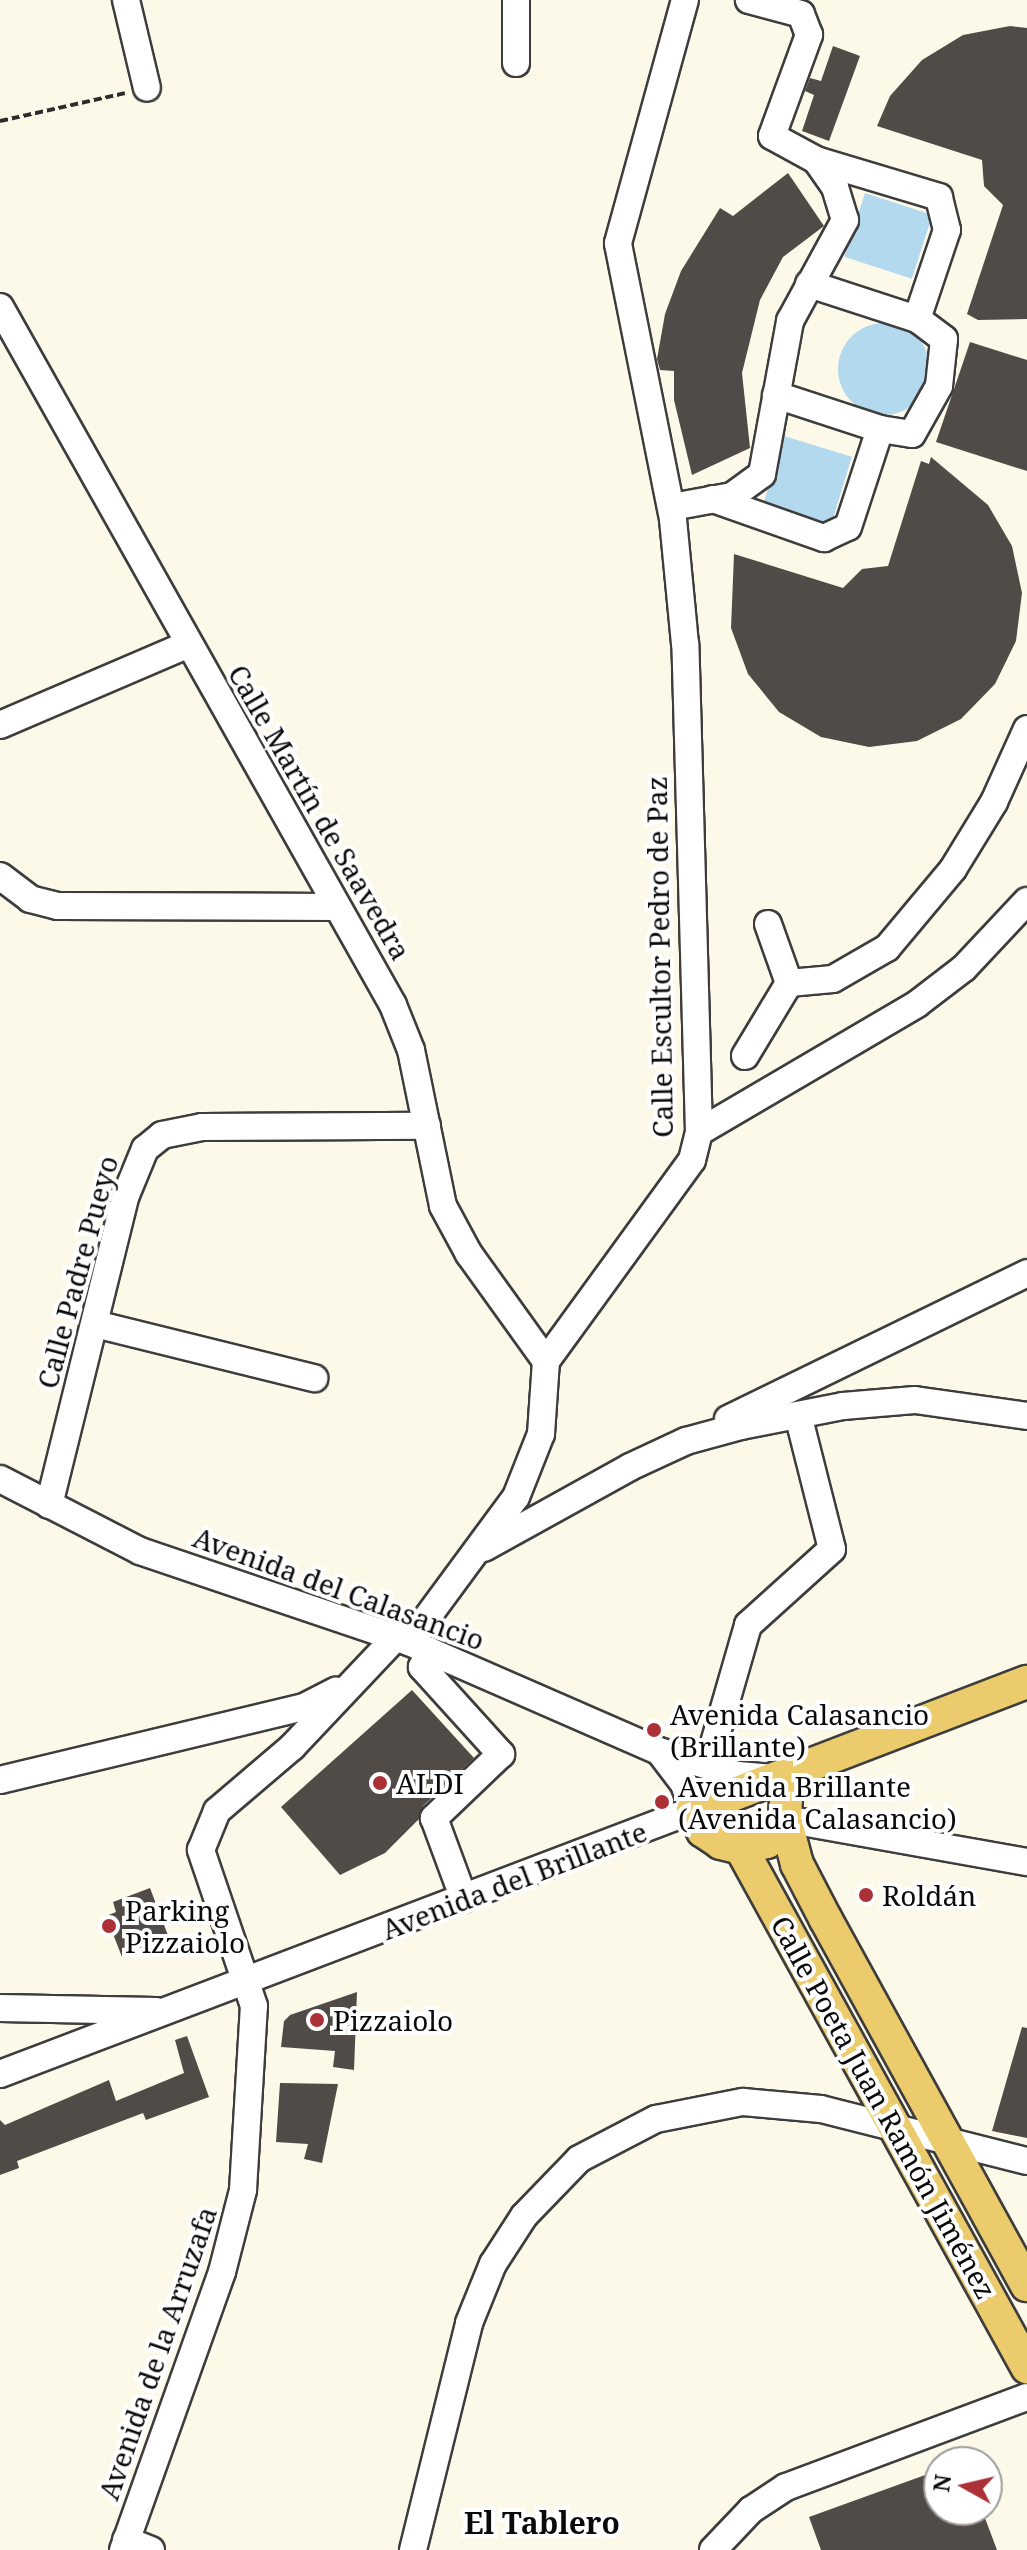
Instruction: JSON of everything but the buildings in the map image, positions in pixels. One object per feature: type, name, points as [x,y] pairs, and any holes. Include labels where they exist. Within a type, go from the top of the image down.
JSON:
[{"type":"main road","name":"Avenida del Brillante","points":[[693,1810],[1027,1682]]},
{"type":"main road","name":"Calle Poeta Juan Ramón Jiménez","points":[[780,1778],[786,1799],[785,1819],[797,1864],[1027,2285]]},
{"type":"main road","points":[[693,1810],[703,1831],[721,1843],[741,1848],[767,1842],[785,1819]]},
{"type":"main road","name":"Calle Poeta Juan Ramón Jiménez","points":[[741,1848],[1027,2367]]},
{"type":"street","points":[[126,0],[147,88]]},
{"type":"street","points":[[516,0],[516,63]]},
{"type":"street","name":"Calle Escultor Pedro de Paz","points":[[546,1361],[692,1160],[699,1132],[685,644],[673,513],[618,243],[685,0]]},
{"type":"street","points":[[749,0],[805,7],[809,35],[772,136],[816,160],[939,197],[947,230],[917,319]]},
{"type":"street","points":[[673,513],[732,496],[762,474],[781,350],[809,284],[845,220],[835,187],[816,160]]},
{"type":"street","points":[[776,395],[880,429],[912,434],[939,386],[944,339],[917,319],[809,284]]},
{"type":"street","name":"Calle Martín de Saavedra","points":[[3,319],[393,1005],[411,1050],[436,1179],[454,1231],[546,1361]]},
{"type":"street","points":[[713,499],[824,538],[848,527],[880,429]]},
{"type":"street","points":[[0,725],[187,645]]},
{"type":"street","points":[[789,983],[833,979],[887,948],[953,869],[994,802],[1027,729]]},
{"type":"street","points":[[0,876],[30,899],[58,906],[335,907]]},
{"type":"street","points":[[699,1132],[917,1004],[964,968],[1027,901]]},
{"type":"street","points":[[768,924],[789,983]]},
{"type":"street","points":[[745,1056],[789,983]]},
{"type":"street","name":"Calle Padre Pueyo","points":[[49,1505],[136,1163],[162,1135],[202,1127],[427,1126]]},
{"type":"street","points":[[477,1552],[686,1441],[1027,1273]]},
{"type":"street","points":[[95,1324],[314,1378]]},
{"type":"street","points":[[464,1899],[434,1818],[501,1754],[422,1667],[412,1643],[477,1552],[531,1465],[541,1434],[546,1361]]},
{"type":"street","points":[[831,1369],[843,1406]]},
{"type":"street","points":[[686,1441],[843,1406],[915,1400],[1027,1416]]},
{"type":"street","points":[[708,1764],[748,1625],[832,1549],[798,1415]]},
{"type":"street","name":"Avenida del Calasancio","points":[[0,1479],[140,1551],[412,1643],[659,1751],[738,1775],[780,1778]]},
{"type":"street","name":"Avenida de la Arruzafa","points":[[125,2545],[238,2217],[254,2006],[248,1984],[234,1960],[201,1850],[217,1811],[292,1747],[347,1686],[412,1643]]},
{"type":"street","points":[[0,1780],[304,1707],[347,1686]]},
{"type":"street","name":"Avenida del Calasancio","points":[[659,1751],[684,1784],[693,1810]]},
{"type":"street","name":"Avenida del Brillante","points":[[0,2074],[248,1984],[693,1810]]},
{"type":"street","points":[[785,1819],[1027,1862]]},
{"type":"street","points":[[0,2008],[172,2012]]},
{"type":"street","points":[[413,2550],[469,2323],[493,2264],[524,2216],[579,2159],[656,2119],[743,2102],[782,2103],[947,2137],[1027,2161]]},
{"type":"street","points":[[713,2550],[751,2510],[786,2487],[1027,2397]]},
{"type":"street","points":[[125,2545],[151,2550]]},
{"type":"path","points":[[0,121],[147,88]]},
{"type":"water","points":[[865,193],[933,215],[912,279],[844,257]]},
{"type":"water","points":[[884,323],[902,327],[916,337],[926,351],[930,369],[926,387],[916,401],[902,411],[884,415],[866,411],[852,401],[842,387],[838,369],[842,351],[852,337],[866,327]]},
{"type":"water","points":[[784,436],[852,457],[831,524],[764,503]]},
{"type":"place","name":"Avenida Calasancio (Brillante)","points":[[654,1730]]},
{"type":"place","name":"ALDI","points":[[380,1783]]},
{"type":"place","name":"Avenida Brillante (Avenida Calasancio)","points":[[662,1802]]},
{"type":"place","name":"Roldán","points":[[866,1895]]},
{"type":"place","name":"Parking Pizzaiolo","points":[[109,1926]]},
{"type":"place","name":"Pizzaiolo","points":[[317,2020]]},
{"type":"district","name":"El Tablero","points":[[542,2523]]}]
